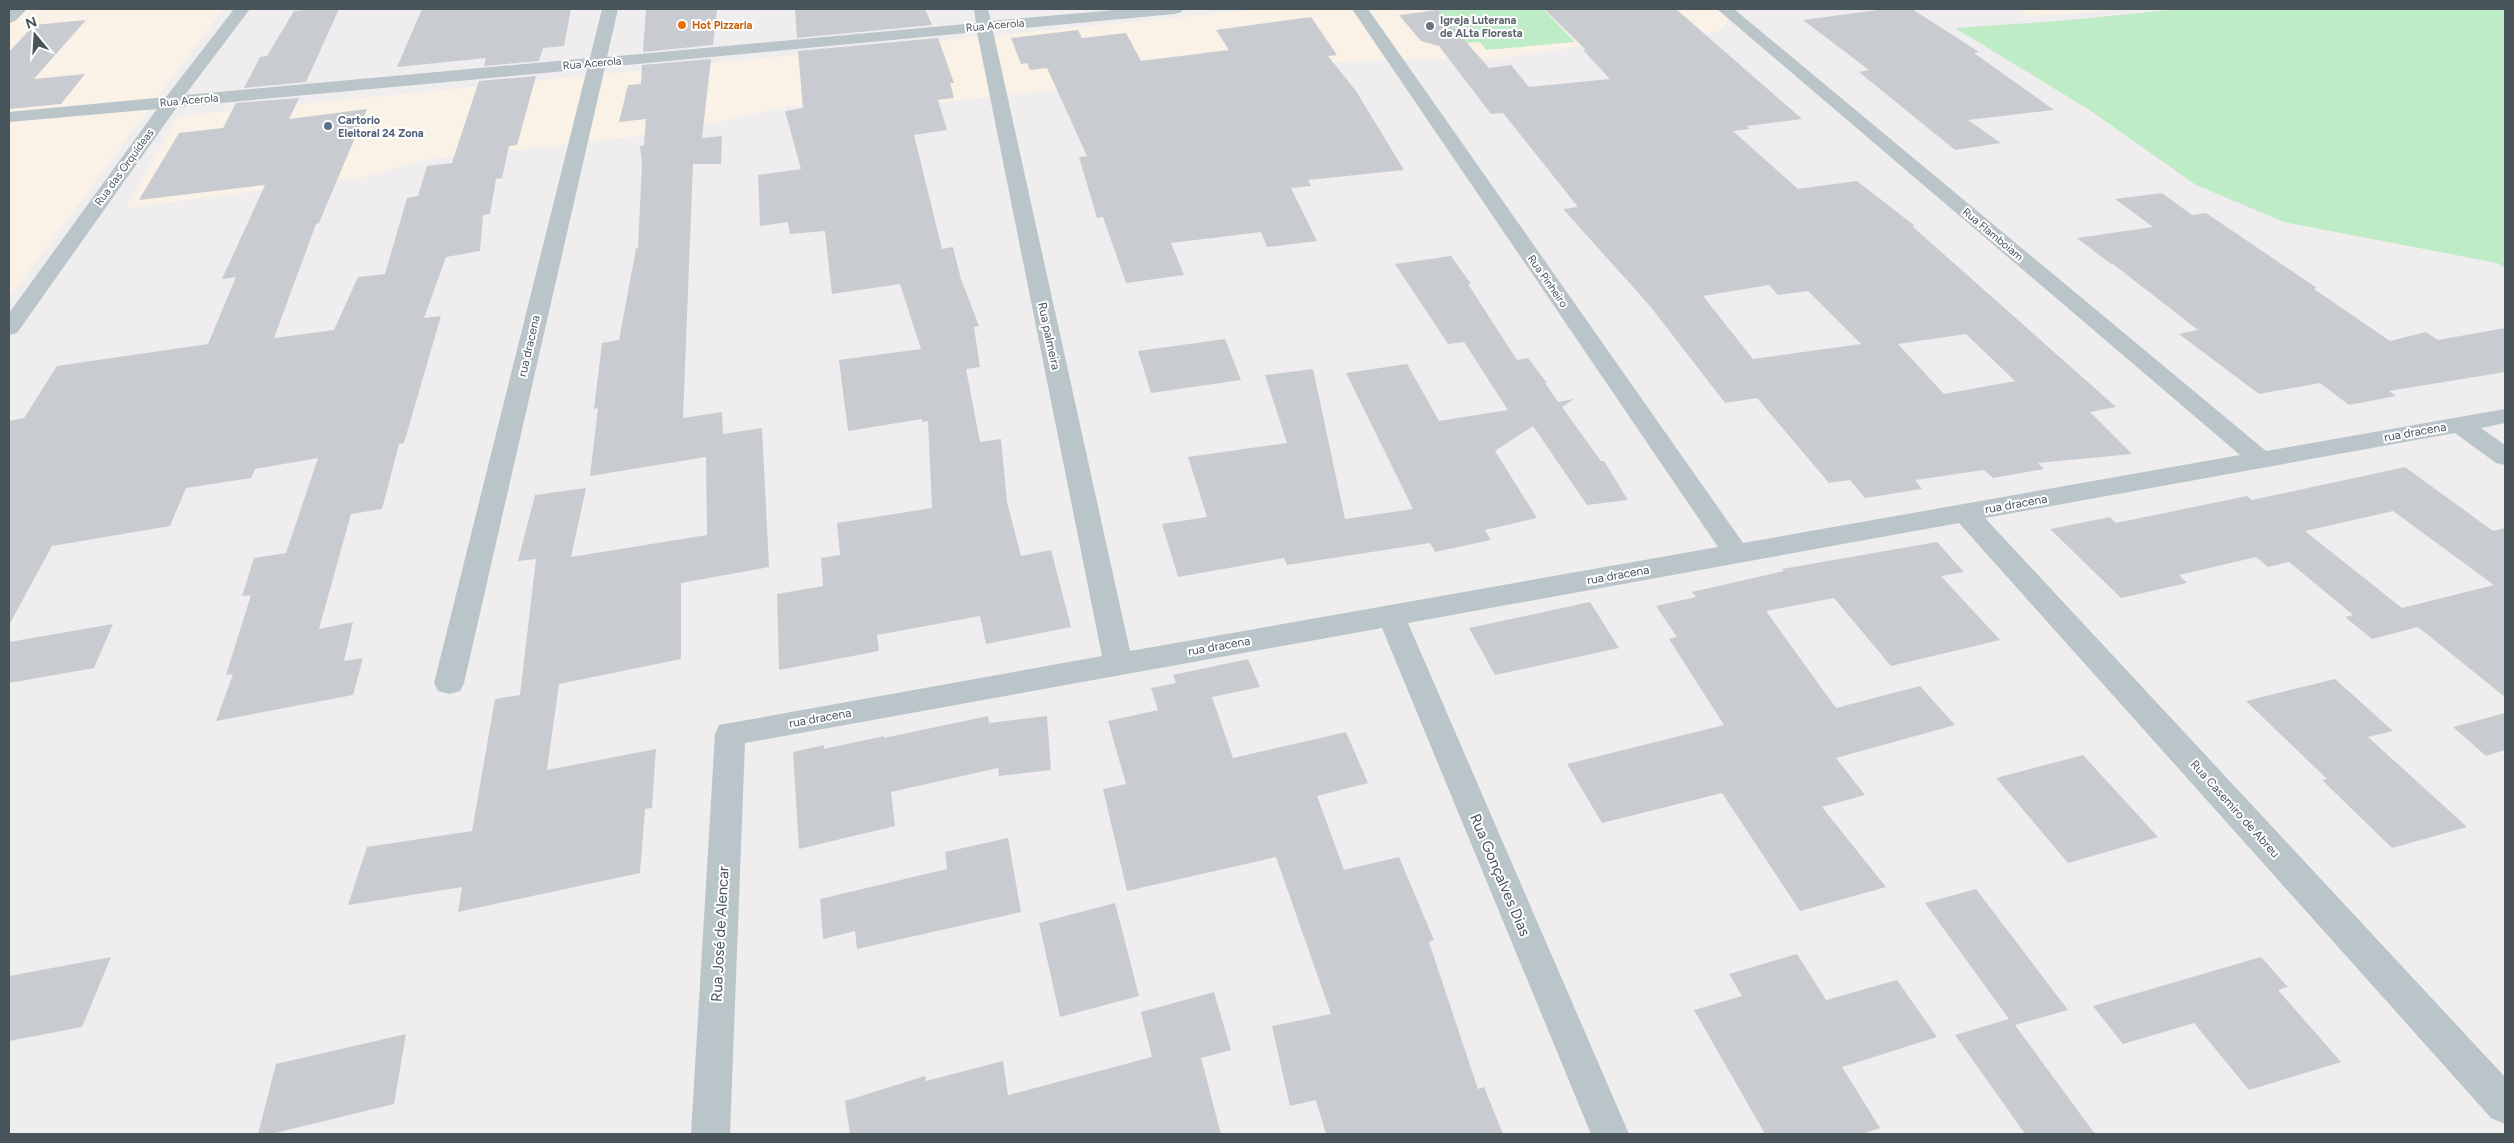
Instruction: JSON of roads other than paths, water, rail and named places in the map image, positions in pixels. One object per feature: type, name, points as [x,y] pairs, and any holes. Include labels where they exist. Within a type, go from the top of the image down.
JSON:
[{"type":"street","points":[[9,18],[19,9]]},
{"type":"street","name":"Rua das Orquídeas","points":[[9,328],[171,102],[242,9]]},
{"type":"street","name":"rua dracena","points":[[448,684],[610,9]]},
{"type":"street","name":"Rua Acerola","points":[[9,117],[597,62],[982,18],[1176,9]]},
{"type":"street","name":"Rua Pinheiro","points":[[1360,9],[1736,554]]},
{"type":"street","name":"Rua Flamboiam","points":[[1725,9],[2261,460]]},
{"type":"street","name":"Rua palmeira","points":[[982,18],[1118,664]]},
{"type":"street","name":"rua dracena","points":[[730,734],[2505,416]]},
{"type":"street","points":[[2459,424],[2505,457]]},
{"type":"street","name":"Rua Casemiro de Abreu","points":[[1965,513],[2505,1104]]},
{"type":"street","name":"Rua Gonçalves Dias","points":[[1391,616],[1610,1134]]},
{"type":"street","name":"Rua José de Alencar","points":[[710,1134],[730,734]]},
{"type":"place","name":"Hot Pizzaria","points":[[682,25]]},
{"type":"place","name":"Igreja Luterana de ALta Floresta","points":[[1430,26]]},
{"type":"place","name":"Cartorio Eleitoral 24 Zona","points":[[328,126]]}]
